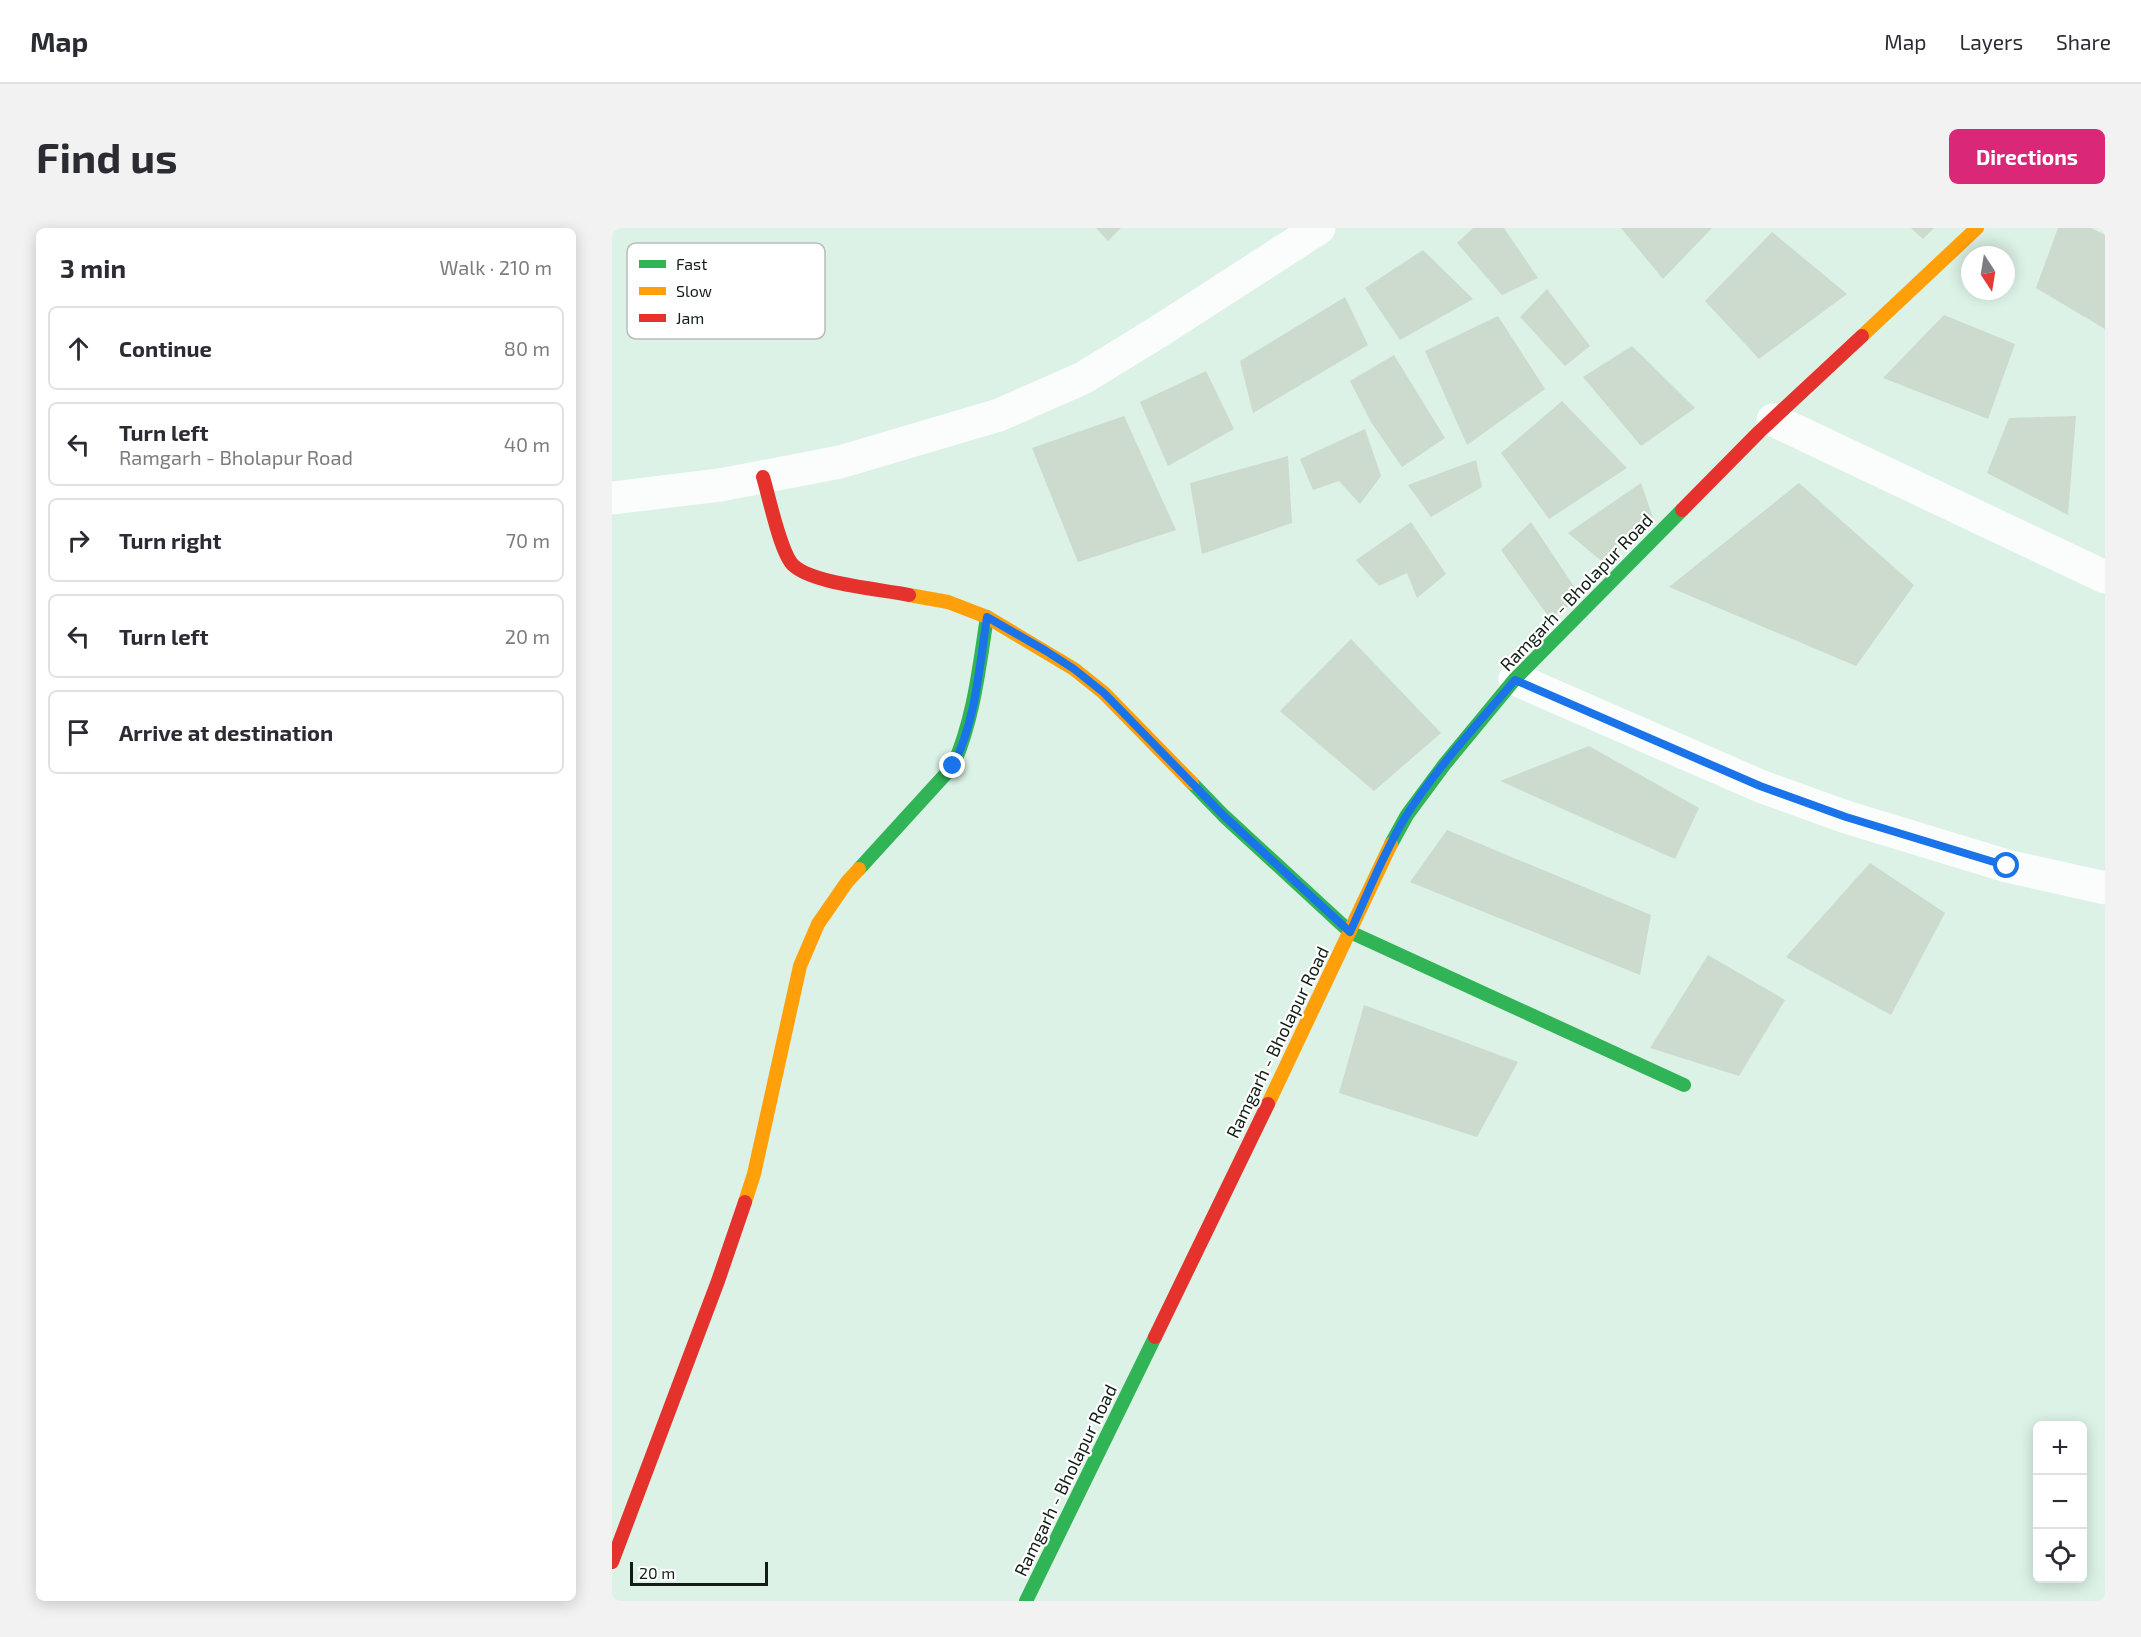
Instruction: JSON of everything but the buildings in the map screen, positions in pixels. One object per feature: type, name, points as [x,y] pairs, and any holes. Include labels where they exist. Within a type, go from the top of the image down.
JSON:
[{"type":"street","points":[[612,498],[720,485],[840,462],[999,415],[1072,383],[1158,332],[1319,228]]},
{"type":"street","name":"Ramgarh - Bholapur Road","points":[[1026,1601],[1387,851],[1407,815],[1444,765],[1515,680],[1773,420],[1977,228]]},
{"type":"street","points":[[1773,420],[2105,577]]},
{"type":"street","points":[[763,477],[783,546],[792,564],[813,577],[948,602],[987,617],[1064,663],[1104,693],[1224,816],[1350,932],[1684,1085]]},
{"type":"street","points":[[612,1562],[718,1281],[754,1174],[800,966],[818,924],[847,882],[953,766],[964,743],[973,707],[987,617]]},
{"type":"street","points":[[1515,680],[1760,786],[1846,817],[2007,866],[2105,888]]},
{"type":"traffic: fast","points":[[1391,844],[1407,815],[1444,765],[1515,679],[1682,510]]},
{"type":"traffic: fast","points":[[859,869],[953,766],[971,711],[987,617]]},
{"type":"traffic: fast","points":[[1192,783],[1224,816],[1350,932],[1684,1085]]},
{"type":"traffic: fast","points":[[1026,1601],[1155,1337]]},
{"type":"traffic: slow","points":[[1862,336],[1977,228]]},
{"type":"traffic: slow","points":[[909,595],[948,602],[987,617],[1074,669],[1104,693],[1192,783]]},
{"type":"traffic: slow","points":[[1268,1104],[1391,844]]},
{"type":"traffic: slow","points":[[745,1202],[754,1174],[800,966],[818,924],[847,882],[859,869]]},
{"type":"traffic: jam","points":[[1682,510],[1759,432],[1862,336]]},
{"type":"traffic: jam","points":[[763,477],[779,536],[793,565],[815,577],[909,595]]},
{"type":"traffic: jam","points":[[1155,1337],[1268,1104]]},
{"type":"traffic: jam","points":[[612,1562],[718,1281],[745,1202]]},
{"type":"route","points":[[953,766],[964,743],[973,707],[987,617],[1074,669],[1104,693],[1224,816],[1350,932],[1387,851],[1407,815],[1444,765],[1515,680],[1760,786],[1846,817],[2007,866]]}]
